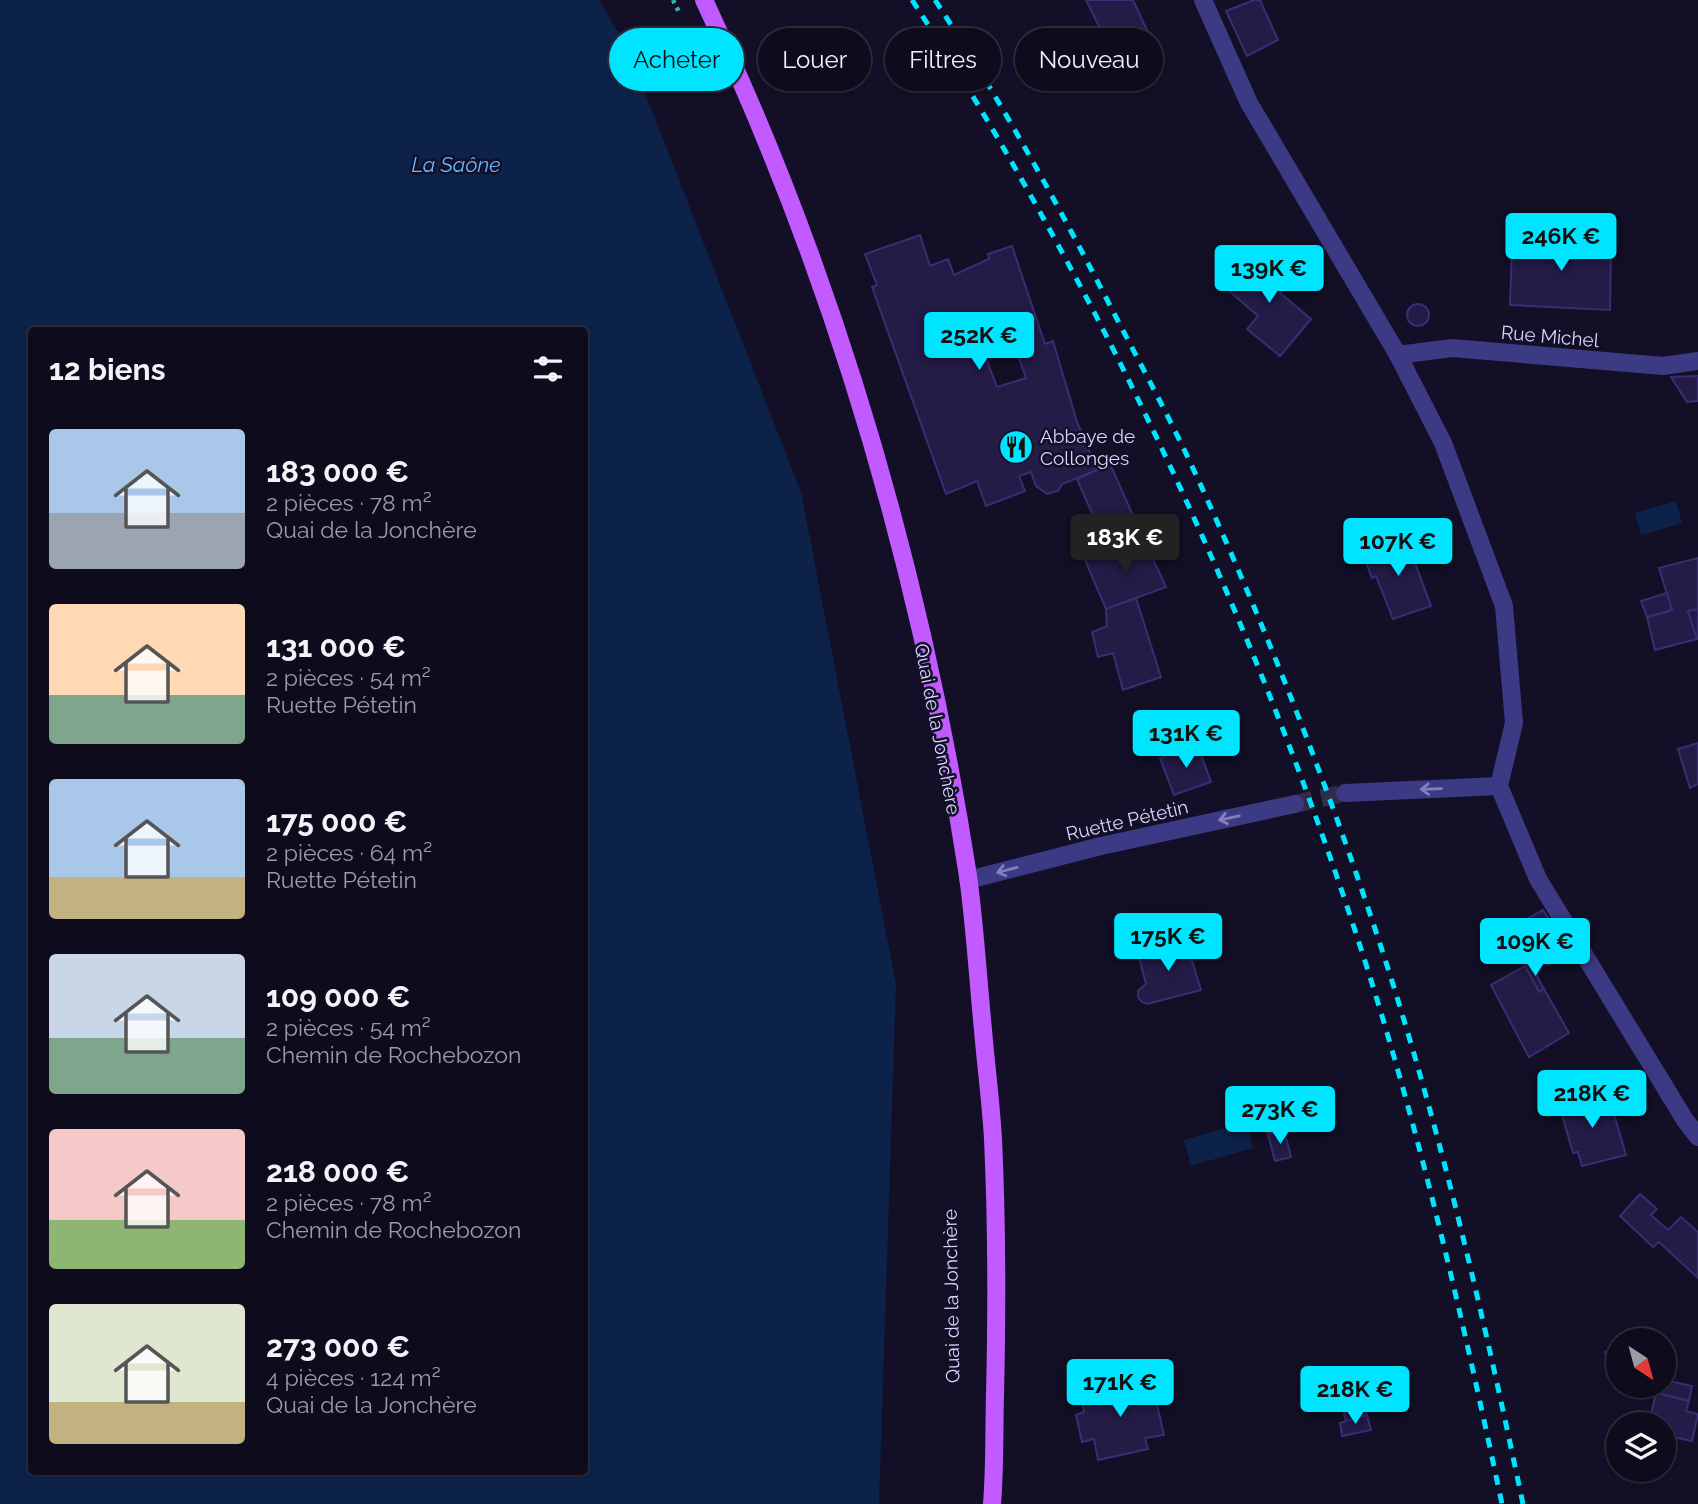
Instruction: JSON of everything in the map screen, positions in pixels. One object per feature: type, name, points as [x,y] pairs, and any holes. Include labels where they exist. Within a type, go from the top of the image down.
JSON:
[{"type":"main road","name":"Quai de la Jonchère","points":[[704,0],[731,57],[815,269],[848,364],[890,502],[923,633],[949,767],[968,880],[993,1136],[998,1301],[992,1504]]},
{"type":"street","points":[[1203,0],[1250,103],[1398,355],[1444,443],[1504,606],[1514,723],[1499,786],[1538,879],[1698,1137]]},
{"type":"street","name":"Rue Michel","points":[[1398,355],[1452,348],[1663,366],[1698,362]]},
{"type":"street","points":[[1345,793],[1499,786]]},
{"type":"street","name":"Ruette Pétetin","points":[[968,880],[1101,846],[1295,804]]},
{"type":"path","points":[[673,0],[679,13]]},
{"type":"water","name":"La Saône","points":[[0,0],[599,0],[615,28],[609,28],[609,91],[644,91],[801,492],[896,984],[879,1504],[0,1504]]},
{"type":"water","points":[[1676,501],[1682,523],[1641,535],[1635,513]]},
{"type":"water","points":[[1246,1122],[1253,1148],[1191,1166],[1184,1140]]},
{"type":"building","points":[[1086,0],[1133,0],[1146,28],[1100,28]]},
{"type":"building","points":[[1260,0],[1278,40],[1247,56],[1226,11]]},
{"type":"building","points":[[1529,233],[1596,236],[1595,247],[1611,249],[1610,310],[1510,305],[1512,245],[1529,245]]},
{"type":"building","points":[[920,235],[930,266],[948,259],[954,275],[989,259],[988,254],[1012,246],[1045,344],[1053,341],[1077,422],[1097,470],[1062,484],[1058,491],[1047,494],[1036,486],[1031,472],[1019,476],[1025,491],[986,506],[977,481],[946,494],[872,287],[877,285],[865,254]],"holes":[[[1012,339],[1026,378],[997,387],[983,350]]]},
{"type":"building","points":[[1256,255],[1291,283],[1280,293],[1311,319],[1280,356],[1247,329],[1258,316],[1227,289]]},
{"type":"building","points":[[1418,304],[1426,307],[1429,315],[1426,323],[1418,326],[1410,323],[1407,315],[1410,307]]},
{"type":"building","points":[[1698,376],[1698,401],[1687,402],[1671,377]]},
{"type":"building","points":[[1110,464],[1144,540],[1109,552],[1077,479]]},
{"type":"building","points":[[1406,539],[1431,606],[1393,619],[1376,576],[1372,578],[1363,554]]},
{"type":"building","points":[[1144,540],[1166,587],[1106,609],[1085,560]]},
{"type":"building","points":[[1698,558],[1698,609],[1688,611],[1697,639],[1655,650],[1647,617],[1672,610],[1659,568]]},
{"type":"building","points":[[1667,593],[1672,610],[1647,617],[1641,601]]},
{"type":"building","points":[[1136,598],[1161,677],[1123,690],[1113,653],[1098,657],[1092,632],[1107,626],[1106,609]]},
{"type":"building","points":[[1698,609],[1698,638],[1697,639],[1688,611]]},
{"type":"building","points":[[1698,743],[1698,784],[1690,788],[1678,749]]},
{"type":"building","points":[[1197,744],[1211,782],[1174,795],[1160,758]]},
{"type":"building","points":[[1543,910],[1569,953],[1548,965],[1523,921]]},
{"type":"building","points":[[1186,941],[1201,990],[1147,1004],[1142,1002],[1138,991],[1146,984],[1138,954]]},
{"type":"building","points":[[1530,963],[1544,989],[1539,992],[1525,966]]},
{"type":"building","points":[[1525,966],[1539,992],[1544,989],[1569,1033],[1529,1057],[1491,985]]},
{"type":"building","points":[[1586,1096],[1596,1104],[1610,1100],[1626,1155],[1582,1166],[1578,1152],[1573,1153],[1559,1104]]},
{"type":"building","points":[[1281,1119],[1284,1130],[1268,1135],[1266,1124]]},
{"type":"building","points":[[1284,1130],[1291,1157],[1275,1161],[1268,1135]]},
{"type":"building","points":[[1640,1194],[1657,1209],[1651,1215],[1668,1230],[1681,1217],[1698,1232],[1698,1278],[1659,1242],[1653,1247],[1620,1216]]},
{"type":"building","points":[[1355,1374],[1367,1415],[1346,1421],[1335,1381]]},
{"type":"building","points":[[1119,1379],[1124,1389],[1152,1383],[1164,1435],[1145,1438],[1148,1449],[1098,1460],[1094,1439],[1082,1442],[1076,1415],[1084,1412],[1082,1398],[1107,1392],[1105,1381]]},
{"type":"building","points":[[1676,1383],[1692,1386],[1689,1401],[1676,1398]]},
{"type":"building","points":[[1655,1398],[1689,1401],[1686,1411],[1698,1414],[1692,1441],[1676,1438],[1676,1412],[1652,1412]]},
{"type":"building","points":[[1367,1415],[1371,1430],[1342,1436],[1340,1423]]},
{"type":"tunnel","points":[[1295,804],[1345,793]]},
{"type":"railway","points":[[912,0],[1006,153],[1133,388],[1207,547],[1275,709],[1336,874],[1385,1025],[1456,1297],[1502,1504]]},
{"type":"railway","points":[[935,0],[1030,157],[1164,409],[1218,523],[1294,704],[1382,950],[1423,1087],[1477,1295],[1523,1504]]},
{"type":"place","name":"Abbaye de Collonges","points":[[1016,447]]}]
